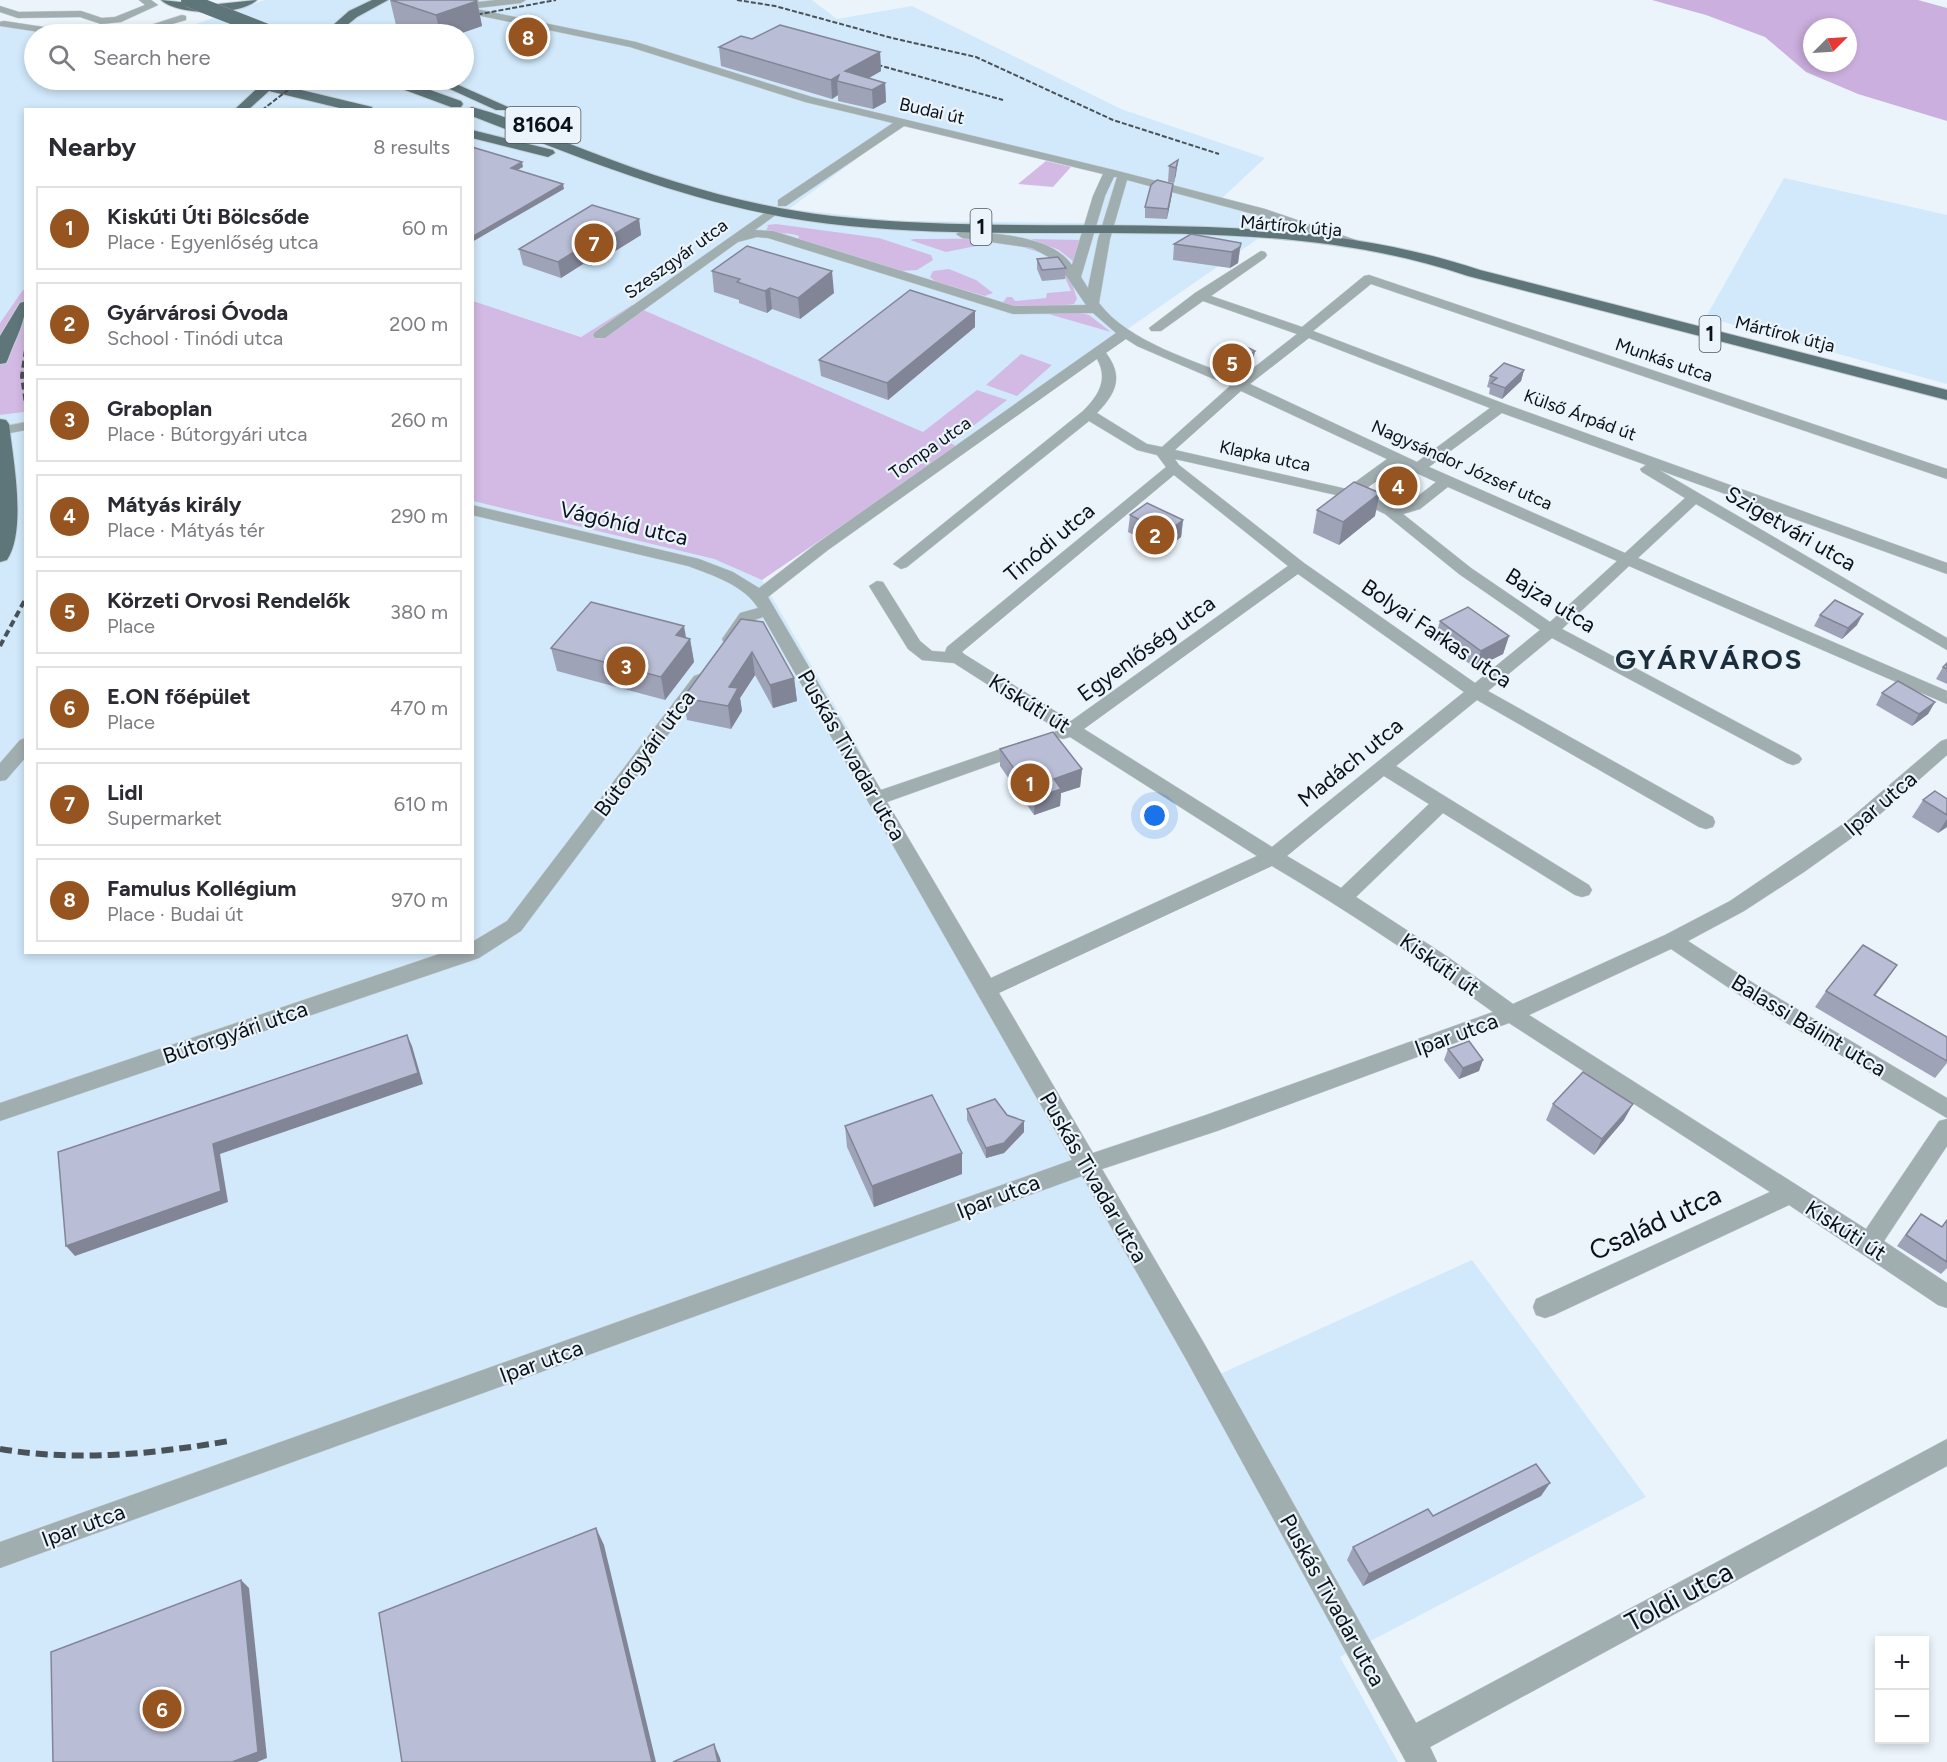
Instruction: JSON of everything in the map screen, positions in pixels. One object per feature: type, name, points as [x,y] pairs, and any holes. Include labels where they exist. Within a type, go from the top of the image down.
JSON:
[{"type":"main road","points":[[167,0],[187,7],[207,9],[231,6],[251,0]]},
{"type":"main road","points":[[188,0],[249,24]]},
{"type":"main road","points":[[326,24],[352,0]]},
{"type":"main road","points":[[343,24],[353,14],[382,0]]},
{"type":"main road","points":[[242,108],[261,90]]},
{"type":"main road","points":[[294,90],[360,108]]},
{"type":"main road","name":"1","points":[[418,90],[466,108]]},
{"type":"main road","name":"81604","points":[[460,90],[595,148],[646,177]]},
{"type":"main road","name":"1","points":[[474,111],[646,177],[697,194],[731,210],[773,210],[815,218],[872,223],[1097,232]]},
{"type":"main road","points":[[474,134],[646,177]]},
{"type":"main road","name":"1","points":[[773,210],[868,232],[962,234],[1097,232]]},
{"type":"main road","name":"Mártírok útja","points":[[1097,232],[1246,233],[1355,244],[1404,253],[1947,395]]},
{"type":"main road","name":"Mártírok útja","points":[[1097,232],[1295,244],[1350,251],[1474,273]]},
{"type":"main road","points":[[0,359],[10,331],[24,309]]},
{"type":"main road","points":[[0,424],[9,489],[9,516],[1,553]]},
{"type":"street","points":[[106,24],[153,5],[144,0]]},
{"type":"street","name":"Budai út","points":[[419,0],[491,8],[632,44],[809,100],[1110,172],[1301,224],[1355,244]]},
{"type":"street","points":[[475,0],[491,8],[506,2],[521,0]]},
{"type":"street","points":[[0,9],[18,15],[81,14],[97,24]]},
{"type":"street","points":[[162,24],[183,18]]},
{"type":"street","points":[[0,23],[24,27]]},
{"type":"street","name":"Szeszgyár utca","points":[[600,335],[773,210],[902,122]]},
{"type":"street","points":[[734,239],[757,233],[776,236],[1013,310],[1094,307],[1097,232],[1110,172]]},
{"type":"street","points":[[1075,276],[1123,176]]},
{"type":"street","name":"Nagysándor József utca","points":[[962,234],[1035,245],[1061,258],[1094,307],[1110,323],[1142,343],[1240,385],[1446,481],[1947,698]]},
{"type":"street","points":[[1156,328],[1261,255]]},
{"type":"street","name":"Munkás utca","points":[[1305,332],[1369,279],[1947,474]]},
{"type":"street","name":"Külső Árpád út","points":[[1200,296],[1305,332],[1500,407],[1947,569]]},
{"type":"street","points":[[1088,414],[1142,447],[1168,448],[1240,385],[1303,337],[1305,332]]},
{"type":"street","name":"Tompa utca","points":[[764,603],[822,547],[1125,333]]},
{"type":"street","points":[[901,564],[1088,414],[1105,397],[1109,379],[1107,363],[1099,353]]},
{"type":"street","points":[[1419,468],[1500,407]]},
{"type":"street","points":[[1,431],[24,426]]},
{"type":"street","name":"Bolyai Farkas utca","points":[[1168,448],[1174,468],[1298,566],[1474,691],[1706,822]]},
{"type":"street","name":"Klapka utca","points":[[1168,448],[1359,496],[1373,506],[1392,513]]},
{"type":"street","name":"Szigetvári utca","points":[[1614,449],[1947,645]]},
{"type":"street","points":[[1359,496],[1359,486],[1398,458]]},
{"type":"street","name":"Tinódi utca","points":[[956,655],[1174,468]]},
{"type":"street","points":[[1392,513],[1408,510],[1446,481]]},
{"type":"street","name":"Madách utca","points":[[987,989],[1273,857],[1551,630],[1694,498]]},
{"type":"street","name":"Vágóhíd utca","points":[[474,510],[693,562],[725,573],[744,583],[764,603]]},
{"type":"street","name":"Bajza utca","points":[[1392,513],[1465,571],[1551,630],[1793,759]]},
{"type":"street","name":"Egyenlőség utca","points":[[878,798],[1072,729],[1298,566]]},
{"type":"street","name":"Kiskúti út","points":[[877,586],[914,645],[928,656],[956,655],[1273,857],[1343,898],[1441,963],[1511,1014],[1869,1244],[1947,1297]]},
{"type":"street","points":[[721,651],[746,618],[764,603]]},
{"type":"street","name":"Puskás Tivadar utca","points":[[764,603],[1196,1353],[1417,1752]]},
{"type":"street","name":"Bútorgyári utca","points":[[474,950],[514,926],[708,668]]},
{"type":"street","points":[[0,775],[24,746]]},
{"type":"street","name":"Ipar utca","points":[[0,1555],[1511,1014],[1672,940],[1737,906],[1853,827],[1947,746]]},
{"type":"street","points":[[1382,766],[1582,890]]},
{"type":"street","points":[[1343,898],[1441,804]]},
{"type":"street","name":"Balassi Bálint utca","points":[[1672,940],[1748,990],[1947,1109]]},
{"type":"street","name":"Bútorgyári utca","points":[[0,1112],[465,954]]},
{"type":"street","points":[[1869,1244],[1947,1128]]},
{"type":"street","name":"Család utca","points":[[1545,1307],[1790,1194]]},
{"type":"street","name":"Toldi utca","points":[[1417,1752],[1947,1452]]},
{"type":"shaded area","points":[[265,0],[812,0],[837,19],[912,6],[1121,109],[1265,158],[1220,200],[1288,218],[957,447],[632,305],[582,337],[474,301],[474,108],[24,108],[24,291],[0,323],[0,25],[24,28],[24,90],[474,90],[474,24],[196,24]],"holes":[[[912,122],[1108,171],[1088,223],[900,221],[789,209],[874,146]]]},
{"type":"shaded area","points":[[1652,0],[1918,0],[1947,8],[1947,121],[1858,94],[1806,72],[1857,72],[1857,18],[1803,18],[1803,69],[1765,37],[1706,15]]},
{"type":"shaded area","points":[[1046,161],[1071,167],[1053,187],[1018,184]]},
{"type":"shaded area","points":[[1784,178],[1947,215],[1947,384],[1706,317]]},
{"type":"shaded area","points":[[776,224],[879,238],[931,255],[933,260],[917,270],[901,271],[798,240],[799,236],[766,231],[767,225]]},
{"type":"shaded area","points":[[1031,239],[1080,240],[1074,262],[1059,250]]},
{"type":"shaded area","points":[[910,240],[991,240],[1032,245],[1048,252],[1060,261],[1068,274],[1077,299],[1074,304],[1037,307],[1017,307],[1003,302],[1007,297],[1012,297],[1015,301],[1046,298],[1047,293],[1071,291],[1058,262],[1051,256],[1016,245],[996,242],[946,252]]},
{"type":"shaded area","points":[[949,269],[976,280],[993,293],[985,296],[936,282],[930,277],[933,271]]},
{"type":"shaded area","points":[[24,290],[24,412],[0,415],[0,323]]},
{"type":"shaded area","points":[[474,301],[581,337],[632,305],[923,432],[977,390],[1007,400],[951,443],[957,447],[762,580],[714,559],[474,501]]},
{"type":"shaded area","points":[[1076,312],[1089,315],[1111,332],[1045,313]]},
{"type":"shaded area","points":[[1021,354],[1052,365],[1017,396],[986,385]]},
{"type":"shaded area","points":[[24,412],[24,954],[474,954],[474,501],[714,559],[762,580],[849,730],[1096,1193],[1220,1374],[1472,1260],[1646,1497],[1340,1657],[1398,1762],[0,1762],[0,415]]},
{"type":"building","points":[[391,0],[474,0],[477,1],[436,15]]},
{"type":"building","points":[[780,25],[880,52],[845,71],[885,83],[872,90],[837,81],[839,75],[831,80],[719,47],[741,36],[752,39]]},
{"type":"building","points":[[474,148],[522,162],[511,168],[563,184],[474,236]]},
{"type":"building","points":[[1178,160],[1176,168],[1169,166]]},
{"type":"building","points":[[1157,180],[1173,184],[1168,209],[1145,207],[1151,185]]},
{"type":"building","points":[[592,205],[639,219],[588,250],[580,248],[558,262],[519,249]]},
{"type":"building","points":[[1191,234],[1241,243],[1240,247],[1232,252],[1174,244]]},
{"type":"building","points":[[747,246],[832,271],[798,298],[770,288],[765,291],[737,282],[740,279],[712,271]]},
{"type":"building","points":[[1058,257],[1066,268],[1042,270],[1037,259]]},
{"type":"building","points":[[910,290],[975,311],[887,383],[819,360]]},
{"type":"building","points":[[1236,342],[1255,351],[1235,363],[1216,355]]},
{"type":"building","points":[[1504,363],[1524,370],[1505,388],[1491,383],[1497,378],[1490,376]]},
{"type":"building","points":[[1354,482],[1380,493],[1343,522],[1317,510]]},
{"type":"building","points":[[1147,503],[1183,520],[1166,533],[1130,515]]},
{"type":"building","points":[[1835,600],[1863,614],[1848,628],[1820,615]]},
{"type":"building","points":[[591,602],[684,626],[676,635],[690,639],[661,677],[551,648]]},
{"type":"building","points":[[1468,607],[1509,636],[1481,651],[1440,621]]},
{"type":"building","points":[[741,619],[763,622],[794,678],[770,685],[752,652],[729,687],[738,688],[728,706],[683,698]]},
{"type":"building","points":[[1898,681],[1935,702],[1919,714],[1882,693]]},
{"type":"building","points":[[1053,732],[1082,769],[1054,779],[1061,789],[1035,798],[1000,749]]},
{"type":"building","points":[[1935,791],[1947,799],[1947,815],[1923,800]]},
{"type":"building","points":[[1863,945],[1897,965],[1874,995],[1947,1037],[1947,1061],[1826,991]]},
{"type":"building","points":[[407,1035],[418,1073],[213,1144],[221,1191],[66,1246],[58,1152]]},
{"type":"building","points":[[1469,1041],[1483,1060],[1463,1068],[1448,1049]]},
{"type":"building","points":[[1583,1072],[1633,1104],[1602,1139],[1553,1104]]},
{"type":"building","points":[[932,1095],[962,1153],[872,1186],[845,1126]]},
{"type":"building","points":[[995,1099],[1007,1115],[1024,1121],[1004,1143],[986,1148],[967,1109]]},
{"type":"building","points":[[1921,1214],[1942,1227],[1947,1220],[1947,1262],[1906,1235]]},
{"type":"building","points":[[1536,1464],[1550,1483],[1369,1574],[1353,1547],[1428,1509],[1433,1516]]},
{"type":"building","points":[[596,1528],[652,1762],[402,1762],[379,1613]]},
{"type":"building","points":[[241,1580],[258,1752],[232,1762],[53,1762],[51,1652]]},
{"type":"building","points":[[714,1744],[718,1762],[673,1762]]},
{"type":"railway","points":[[464,17],[556,0]]},
{"type":"railway","points":[[737,0],[775,6],[892,38],[976,57],[1113,120],[1219,154]]},
{"type":"railway","points":[[864,61],[1003,100]]},
{"type":"railway","points":[[265,108],[288,90]]},
{"type":"railway","points":[[24,363],[22,376],[24,390]]},
{"type":"railway","points":[[0,646],[24,602]]},
{"type":"railway","points":[[0,1449],[58,1455],[115,1455],[172,1450],[229,1441]]},
{"type":"place","name":"Famulus Kollégium","points":[[528,37]]},
{"type":"place","name":"Lidl","points":[[594,243]]},
{"type":"place","name":"Körzeti Orvosi Rendelők","points":[[1232,363]]},
{"type":"place","name":"Mátyás király","points":[[1398,486]]},
{"type":"place","name":"Gyárvárosi Óvoda","points":[[1155,535]]},
{"type":"place","name":"Graboplan","points":[[626,666]]},
{"type":"place","name":"Kiskúti Úti Bölcsőde","points":[[1030,783]]},
{"type":"place","name":"E.ON főépület","points":[[162,1709]]},
{"type":"district","name":"GYÁRVÁROS","points":[[1709,659]]}]
